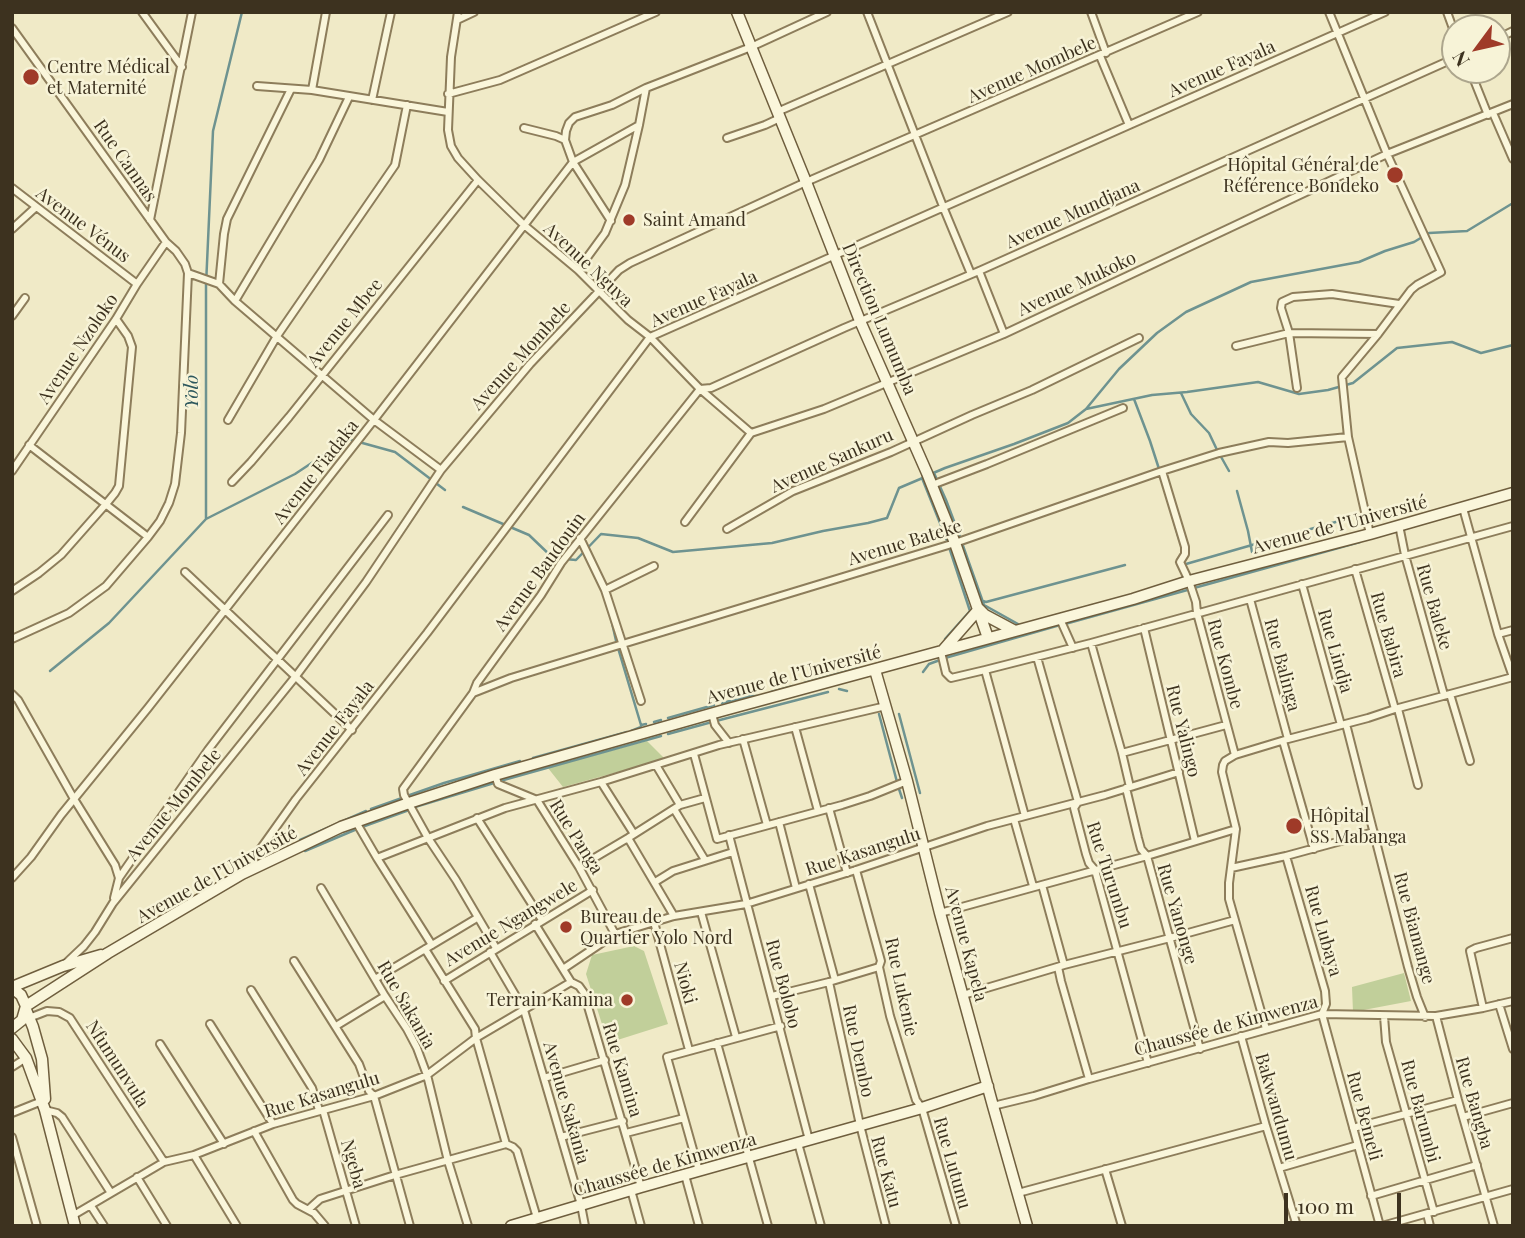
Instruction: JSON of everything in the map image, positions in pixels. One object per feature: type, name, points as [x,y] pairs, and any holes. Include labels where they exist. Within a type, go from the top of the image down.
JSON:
[{"type":"street","points":[[142,12],[182,67]]},
{"type":"street","points":[[150,220],[192,12]]},
{"type":"street","points":[[312,90],[326,12]]},
{"type":"street","points":[[372,100],[391,12]]},
{"type":"street","points":[[457,16],[474,12]]},
{"type":"street","points":[[449,94],[500,80],[656,12]]},
{"type":"street","name":"Direction Lumumba","points":[[737,12],[860,321],[930,480],[988,638]]},
{"type":"street","points":[[611,221],[573,162],[565,140],[569,123],[575,117],[611,106],[646,88],[751,47],[827,12]]},
{"type":"street","points":[[867,12],[971,274]]},
{"type":"street","points":[[727,138],[765,125],[779,115],[1008,12]]},
{"type":"street","points":[[1091,12],[1129,125]]},
{"type":"street","name":"Avenue Mombele","points":[[63,966],[84,946],[113,904],[296,676],[366,582],[440,470],[530,364],[619,270],[806,182],[1198,12]]},
{"type":"street","points":[[1328,12],[1387,154],[1441,272],[1418,285],[1399,304],[1342,377],[1348,438],[1370,534]]},
{"type":"street","name":"Avenue Fayala","points":[[242,874],[296,799],[352,730],[650,337],[1385,12]]},
{"type":"street","name":"Avenue Nguya","points":[[457,16],[451,57],[448,130],[458,158],[524,225],[578,270],[628,320],[650,337],[700,389],[751,433]]},
{"type":"street","name":"Rue Cannas","points":[[12,28],[166,242],[176,251],[188,273]]},
{"type":"street","name":"Avenue Mundjana","points":[[700,389],[711,388],[979,271],[1441,64]]},
{"type":"street","points":[[1476,84],[1513,159]]},
{"type":"street","points":[[257,86],[312,90],[448,112]]},
{"type":"street","points":[[578,270],[605,233],[625,185],[646,88]]},
{"type":"street","points":[[219,284],[227,219],[291,89]]},
{"type":"street","points":[[235,301],[320,160],[349,97]]},
{"type":"street","name":"Avenue Mukoko","points":[[751,433],[824,409],[1004,334],[1387,154],[1513,104]]},
{"type":"street","points":[[228,420],[278,336],[395,165],[407,105]]},
{"type":"street","name":"Avenue Fiadaka","points":[[12,878],[361,437],[573,162],[639,125]]},
{"type":"street","points":[[524,128],[565,140]]},
{"type":"street","name":"Avenue Mbee","points":[[232,482],[251,462],[478,180]]},
{"type":"street","name":"Avenue Vénus","points":[[12,188],[137,284]]},
{"type":"street","points":[[12,229],[36,207]]},
{"type":"street","name":"Avenue Nzoloko","points":[[12,471],[166,242]]},
{"type":"street","points":[[979,271],[1004,334]]},
{"type":"street","points":[[12,639],[69,613],[106,586],[148,537],[169,503],[175,484],[181,433],[188,273],[219,284],[235,301],[374,420],[440,470]]},
{"type":"street","points":[[1297,388],[1282,302],[1293,297],[1332,294],[1399,304]]},
{"type":"street","points":[[12,316],[25,298]]},
{"type":"street","points":[[12,591],[61,555],[115,493],[121,478],[132,347],[128,335],[116,318]]},
{"type":"street","points":[[1236,346],[1289,333],[1378,334]]},
{"type":"street","name":"Avenue Sankuru","points":[[727,530],[793,491],[891,452],[1032,390],[1139,338]]},
{"type":"street","name":"Avenue Baudouin","points":[[409,803],[403,789],[473,693],[477,683],[561,563],[700,389]]},
{"type":"street","points":[[930,480],[987,464],[1123,408]]},
{"type":"street","points":[[685,522],[751,433]]},
{"type":"street","name":"Avenue Bateke","points":[[473,693],[511,678],[955,543],[1161,471],[1250,445],[1348,438]]},
{"type":"street","points":[[29,445],[148,537]]},
{"type":"street","name":"Rue Kombe","points":[[1161,471],[1185,547],[1185,554],[1180,562],[1196,602],[1235,755]]},
{"type":"street","name":"Avenue de l’Université","points":[[12,1028],[27,1012],[108,953],[242,874],[356,822],[409,803],[495,775],[712,713],[1513,493]]},
{"type":"street","points":[[1266,1029],[1228,891],[1236,829],[1222,772],[1223,765],[1235,755],[1513,677],[1498,635],[1463,508]]},
{"type":"street","points":[[119,878],[208,750],[387,515]]},
{"type":"street","name":"Rue Baleke","points":[[1398,526],[1447,695],[1470,761]]},
{"type":"street","points":[[1015,631],[979,609],[941,652],[946,673],[951,678],[1073,648],[1513,526]]},
{"type":"street","points":[[580,538],[605,590],[641,701]]},
{"type":"street","points":[[605,590],[654,566]]},
{"type":"street","name":"Rue Babira","points":[[1355,569],[1418,785]]},
{"type":"street","points":[[185,572],[352,730]]},
{"type":"street","name":"Rue Lindja","points":[[1302,584],[1344,725]]},
{"type":"street","name":"Rue Balinga","points":[[1250,599],[1314,849]]},
{"type":"street","points":[[1060,619],[1073,648]]},
{"type":"street","name":"Rue Yalingo","points":[[1144,628],[1195,841]]},
{"type":"street","points":[[1498,635],[1513,630]]},
{"type":"street","name":"Rue Yanonge","points":[[1091,643],[1122,753],[1138,838],[1141,849],[1147,856],[1199,1049]]},
{"type":"street","name":"Rue Turumbu","points":[[1037,657],[1078,802],[1073,808],[1086,854],[1095,870],[1148,1063]]},
{"type":"street","name":"Avenue Kapela","points":[[875,670],[1027,1226]]},
{"type":"street","points":[[985,670],[1025,816]]},
{"type":"street","points":[[12,694],[115,865],[119,878],[113,904]]},
{"type":"street","points":[[377,858],[505,808],[743,739],[886,706]]},
{"type":"street","points":[[712,713],[715,725],[729,743]]},
{"type":"street","points":[[1122,753],[1226,725]]},
{"type":"street","name":"Rue Biamange","points":[[1344,725],[1408,967],[1426,1017]]},
{"type":"street","points":[[795,727],[818,811]]},
{"type":"street","points":[[743,739],[767,825]]},
{"type":"street","points":[[694,754],[717,839],[870,796],[907,780]]},
{"type":"street","points":[[656,765],[705,860]]},
{"type":"street","name":"Rue Kasangulu","points":[[563,970],[615,934],[674,916],[746,904],[987,826],[1179,772]]},
{"type":"street","name":"Rue Panga","points":[[495,775],[498,784],[537,800],[593,890],[615,934]]},
{"type":"street","points":[[601,782],[674,916]]},
{"type":"street","points":[[579,867],[677,807],[705,798]]},
{"type":"street","name":"Avenue Sakania","points":[[409,803],[477,918],[524,1010],[585,1226]]},
{"type":"street","points":[[829,808],[846,873]]},
{"type":"street","name":"Rue Kamina","points":[[477,818],[539,922],[563,970],[571,982],[579,986],[584,993],[642,1186]]},
{"type":"street","points":[[1014,819],[1033,886]]},
{"type":"street","points":[[356,822],[432,944]]},
{"type":"street","points":[[779,822],[796,888]]},
{"type":"street","points":[[940,913],[1236,829]]},
{"type":"street","points":[[1231,868],[1374,832]]},
{"type":"street","name":"Rue Bolobo","points":[[729,835],[810,1140]]},
{"type":"street","points":[[655,882],[673,872],[733,852]]},
{"type":"street","name":"Rue Lubaya","points":[[1286,856],[1325,991],[1326,1004],[1322,1014]]},
{"type":"street","name":"Rue Lukenie","points":[[856,870],[881,961],[879,967],[890,1016],[908,1078],[922,1108]]},
{"type":"street","name":"Rue Dembo","points":[[809,884],[832,981],[860,1125]]},
{"type":"street","points":[[1042,885],[1089,1079]]},
{"type":"street","name":"Rue Sakania","points":[[321,888],[414,1041],[427,1075],[468,1226]]},
{"type":"street","name":"Avenue Ngangwele","points":[[444,981],[593,890]]},
{"type":"street","points":[[701,912],[736,1037]]},
{"type":"street","points":[[375,979],[477,918]]},
{"type":"street","points":[[963,995],[1118,950],[1235,920]]},
{"type":"street","name":"Nioki","points":[[654,922],[689,1050]]},
{"type":"street","points":[[1483,1008],[1470,951],[1513,938]]},
{"type":"street","points":[[425,949],[475,1028],[506,1144]]},
{"type":"street","name":"Avenue de l’Université","points":[[12,987],[63,966],[108,953]]},
{"type":"street","points":[[294,961],[359,1064],[369,1091],[374,1096],[410,1226]]},
{"type":"street","points":[[772,996],[879,967]]},
{"type":"street","name":"Rue Kasangulu","points":[[73,1221],[111,1193],[164,1162],[194,1155],[273,1124],[374,1096],[427,1075],[476,1038],[571,982]]},
{"type":"street","points":[[12,987],[21,995],[38,1042],[42,1059],[43,1105]]},
{"type":"street","name":"Ngeba","points":[[251,990],[312,1088],[356,1226]]},
{"type":"street","points":[[336,1026],[385,996]]},
{"type":"street","name":"Chaussée de Kimwenza","points":[[993,1106],[1322,1014],[1426,1017],[1513,1000]]},
{"type":"street","points":[[1499,1004],[1513,1049]]},
{"type":"street","name":"Nfumunvula","points":[[27,1012],[59,1012],[70,1018],[164,1162]]},
{"type":"street","name":"Rue Bemeli","points":[[1322,1014],[1381,1226]]},
{"type":"street","name":"Rue Barumbi","points":[[1384,1016],[1386,1042],[1424,1181],[1430,1226]]},
{"type":"street","name":"Rue Bangba","points":[[1436,1016],[1494,1226]]},
{"type":"street","points":[[210,1024],[273,1124]]},
{"type":"street","points":[[699,1171],[667,1057],[780,1026]]},
{"type":"street","name":"Bakwandumu","points":[[1241,1037],[1297,1226]]},
{"type":"street","points":[[12,1039],[26,1058],[43,1105],[73,1221]]},
{"type":"street","points":[[716,1043],[768,1226]]},
{"type":"street","points":[[160,1044],[224,1144]]},
{"type":"street","points":[[12,1067],[26,1058]]},
{"type":"street","points":[[544,1078],[605,1060]]},
{"type":"street","name":"Chaussée de Kimwenza","points":[[514,1225],[642,1186],[922,1108],[988,1086]]},
{"type":"street","points":[[1353,1128],[1458,1100]]},
{"type":"street","points":[[1463,1117],[1513,1103]]},
{"type":"street","points":[[12,1113],[43,1105],[62,1117],[111,1193]]},
{"type":"street","name":"Rue Lutunu","points":[[922,1108],[956,1226]]},
{"type":"street","points":[[626,1133],[684,1118]]},
{"type":"street","points":[[561,1137],[623,1121]]},
{"type":"street","name":"Rue Katu","points":[[860,1125],[886,1226]]},
{"type":"street","points":[[1018,1193],[1266,1126]]},
{"type":"street","points":[[254,1131],[293,1200],[319,1217],[325,1226]]},
{"type":"street","points":[[12,1137],[37,1226]]},
{"type":"street","points":[[798,1143],[821,1226]]},
{"type":"street","points":[[309,1209],[320,1199],[506,1144],[517,1151],[537,1217]]},
{"type":"street","points":[[1279,1168],[1357,1145]]},
{"type":"street","points":[[194,1155],[237,1226]]},
{"type":"street","points":[[1371,1196],[1477,1165]]},
{"type":"street","points":[[1105,1170],[1122,1226]]},
{"type":"street","points":[[685,1175],[699,1226]]},
{"type":"street","points":[[137,1177],[167,1226]]},
{"type":"street","points":[[1381,1226],[1513,1189]]},
{"type":"street","points":[[631,1190],[640,1226]]},
{"type":"street","points":[[91,1206],[104,1226]]},
{"type":"green space","points":[[647,741],[665,759],[563,787],[548,768]]},
{"type":"green space","name":"Terrain Kamina","points":[[634,946],[644,951],[668,1024],[608,1043],[586,974],[592,955]]},
{"type":"green space","points":[[1404,973],[1411,1001],[1353,1012],[1352,987]]},
{"type":"waterway","name":"Yolo","points":[[50,671],[109,623],[206,519],[206,285],[213,131],[242,12]]},
{"type":"waterway","points":[[931,474],[1068,423],[1086,409],[1119,369],[1157,333],[1186,312],[1251,282],[1359,262],[1414,242],[1429,233],[1467,231],[1513,203]]},
{"type":"waterway","points":[[1086,409],[1152,395],[1258,382],[1299,394],[1328,390],[1353,383],[1397,348],[1452,342],[1481,353],[1513,345]]},
{"type":"waterway","points":[[1181,393],[1191,414],[1209,433],[1218,452]]},
{"type":"waterway","points":[[1134,399],[1160,472]]},
{"type":"waterway","points":[[206,519],[295,474],[348,439],[395,452],[445,490]]},
{"type":"waterway","points":[[1220,455],[1229,471]]},
{"type":"waterway","points":[[934,473],[960,537]]},
{"type":"waterway","points":[[463,507],[529,535],[553,558],[576,560],[601,534],[638,538],[673,552],[772,543],[868,523],[887,518],[899,488],[925,477]]},
{"type":"waterway","points":[[922,478],[948,543]]},
{"type":"waterway","points":[[1237,491],[1252,552]]},
{"type":"waterway","points":[[1172,515],[1179,539]]},
{"type":"waterway","points":[[1264,542],[1350,518]]},
{"type":"waterway","points":[[1194,588],[1360,542]]},
{"type":"waterway","points":[[962,543],[984,605],[1018,624]]},
{"type":"waterway","points":[[1186,564],[1259,543]]},
{"type":"waterway","points":[[945,639],[970,611],[949,547]]},
{"type":"waterway","points":[[983,601],[1125,565]]},
{"type":"waterway","points":[[1065,624],[1191,589]]},
{"type":"waterway","points":[[610,614],[617,645]]},
{"type":"waterway","points":[[945,658],[1060,625]]},
{"type":"waterway","points":[[618,648],[641,725],[646,724]]},
{"type":"waterway","points":[[923,672],[929,664],[940,660]]},
{"type":"waterway","points":[[804,683],[859,668]]},
{"type":"waterway","points":[[771,692],[793,686]]},
{"type":"waterway","points":[[839,689],[847,691]]},
{"type":"waterway","points":[[716,721],[828,692]]},
{"type":"waterway","points":[[722,703],[757,696]]},
{"type":"waterway","points":[[668,718],[714,705]]},
{"type":"waterway","points":[[879,714],[897,782]]},
{"type":"waterway","points":[[899,714],[920,793]]},
{"type":"waterway","points":[[654,722],[661,720]]},
{"type":"waterway","points":[[668,734],[712,722]]},
{"type":"waterway","points":[[631,731],[641,725]]},
{"type":"waterway","points":[[533,758],[627,732]]},
{"type":"waterway","points":[[500,781],[661,736]]},
{"type":"waterway","points":[[407,796],[520,761]]},
{"type":"waterway","points":[[415,807],[494,783]]},
{"type":"waterway","points":[[898,786],[902,798]]},
{"type":"waterway","points":[[371,809],[402,798]]},
{"type":"waterway","points":[[362,827],[409,810]]},
{"type":"waterway","points":[[300,840],[366,811]]},
{"type":"waterway","points":[[305,851],[357,829]]},
{"type":"place","name":"Centre Médical et Maternité","points":[[31,77]]},
{"type":"place","name":"Hôpital Général de Référence Bondeko","points":[[1395,175]]},
{"type":"place","name":"Saint Amand","points":[[629,220]]},
{"type":"place","name":"Hôpital SS Mabanga","points":[[1294,826]]},
{"type":"place","name":"Bureau de Quartier Yolo Nord","points":[[566,927]]},
{"type":"place","name":"Terrain Kamina","points":[[627,1000]]}]
